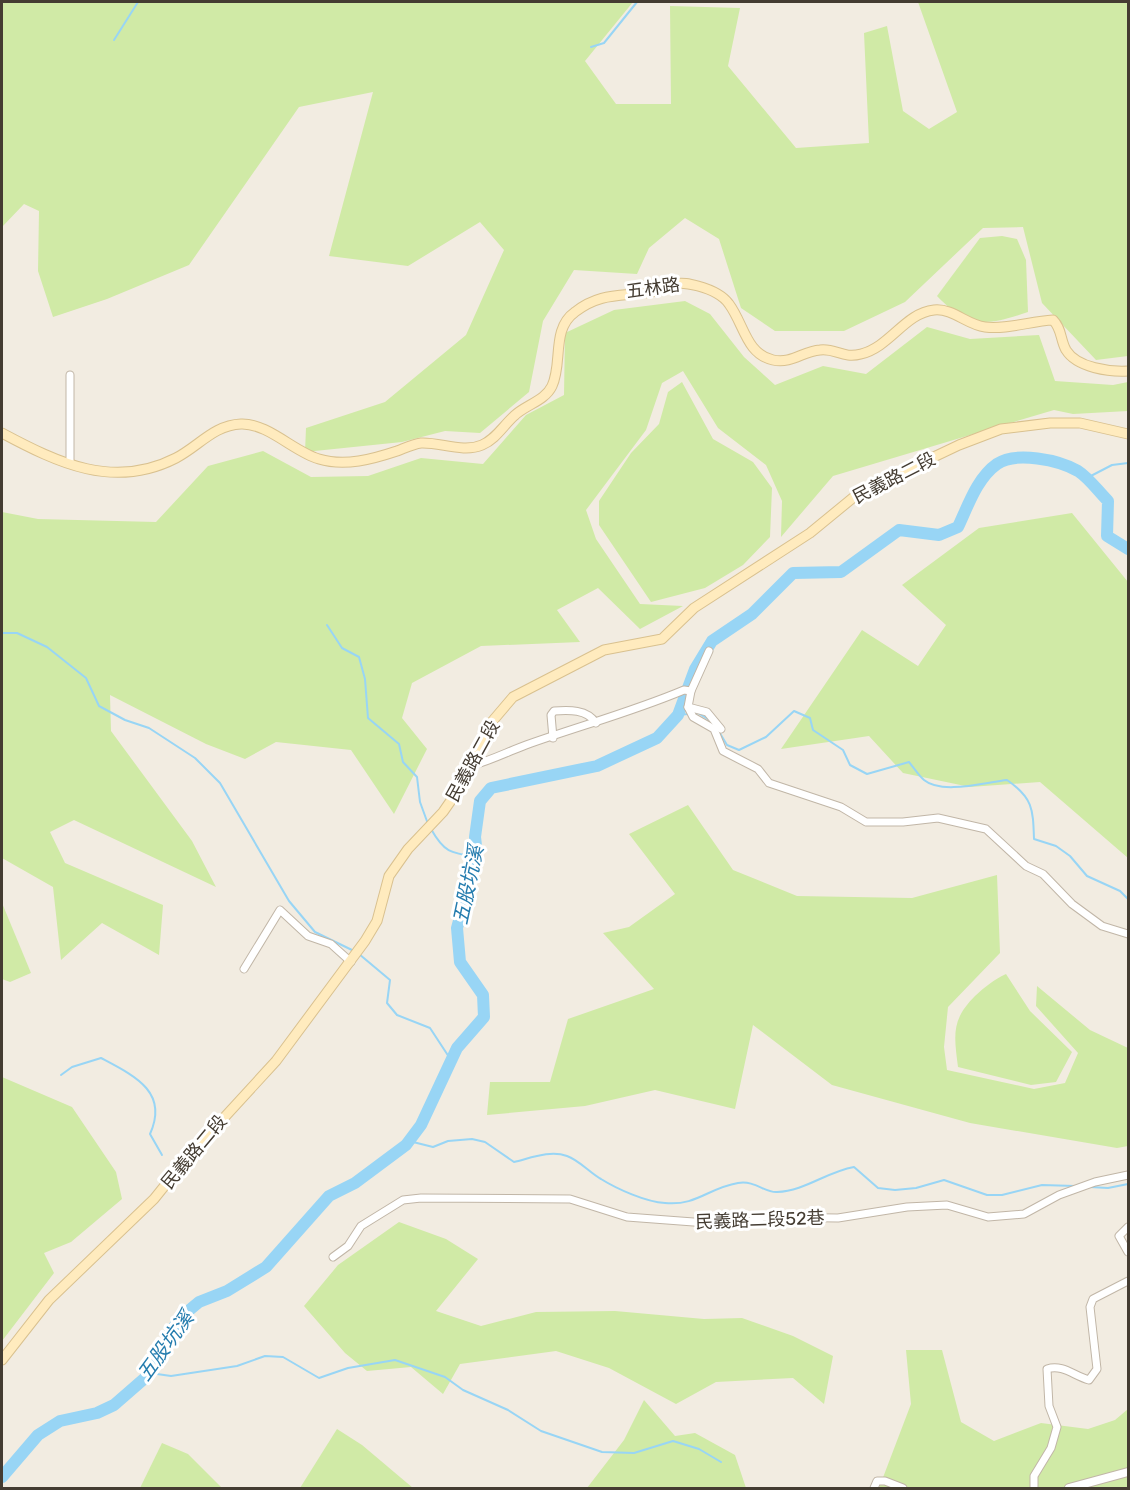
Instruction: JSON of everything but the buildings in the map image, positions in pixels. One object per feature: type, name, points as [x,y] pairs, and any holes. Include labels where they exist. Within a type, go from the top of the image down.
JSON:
[{"type":"main road","name":"五林路","points":[[70,464],[116,474],[139,472],[177,458],[224,426],[244,424],[260,429],[318,459],[341,463],[373,458],[417,443],[481,446],[495,437],[514,416],[547,395],[554,384],[563,324],[572,313],[604,297],[646,293],[678,283],[689,283],[712,290],[728,302],[749,344],[765,358],[783,362],[817,350],[829,350],[846,357],[862,354],[888,341],[918,314],[946,310],[980,327],[992,328],[1053,320],[1059,326],[1066,349],[1074,358],[1101,369],[1128,371]]},
{"type":"main road","name":"民義路二段","points":[[2,1360],[50,1300],[154,1199],[187,1158],[276,1061],[355,956],[377,921],[389,876],[408,849],[430,826],[459,789],[490,724],[513,697],[604,650],[662,639],[694,608],[810,533],[860,492],[959,445],[1001,429],[1066,423],[1128,434]]},
{"type":"main road","points":[[2,433],[33,450],[70,464]]},
{"type":"street","points":[[70,375],[70,464]]},
{"type":"street","points":[[709,651],[687,691],[688,707],[693,717],[714,729],[723,751],[758,769],[769,783],[841,807],[866,822],[903,822],[938,818],[986,829],[1026,866],[1043,874],[1072,904],[1094,921],[1102,926],[1128,934]]},
{"type":"street","points":[[470,766],[687,691]]},
{"type":"street","points":[[688,707],[707,712],[721,729]]},
{"type":"street","points":[[553,738],[551,714],[554,711],[579,712],[591,716],[596,723]]},
{"type":"street","points":[[244,969],[280,910],[308,936],[355,956]]},
{"type":"street","name":"民義路二段52巷","points":[[333,1257],[348,1246],[361,1226],[403,1200],[421,1198],[570,1199],[627,1217],[720,1224],[746,1223],[764,1217],[838,1218],[908,1207],[947,1205],[988,1217],[1024,1214],[1059,1195],[1095,1182],[1128,1175]]},
{"type":"street","points":[[1128,1227],[1119,1236],[1128,1252]]},
{"type":"street","points":[[1034,1488],[1034,1476],[1051,1448],[1057,1427],[1049,1406],[1047,1369],[1056,1366],[1069,1371],[1073,1376],[1089,1380],[1097,1369],[1090,1306],[1093,1299],[1128,1281]]},
{"type":"street","points":[[1069,1488],[1128,1472]]},
{"type":"street","points":[[874,1488],[877,1481],[885,1481],[903,1488]]},
{"type":"green space","points":[[2,2],[633,2],[585,61],[616,104],[671,104],[670,6],[740,8],[728,66],[796,148],[869,143],[864,33],[887,26],[903,111],[929,129],[957,112],[918,2],[1128,2],[1128,356],[1096,360],[1042,303],[1023,227],[983,228],[905,302],[844,331],[775,331],[741,308],[719,239],[685,218],[649,248],[637,274],[574,270],[543,321],[529,392],[480,433],[445,431],[402,442],[305,452],[306,428],[385,402],[466,335],[504,250],[480,222],[408,266],[329,256],[373,92],[299,107],[189,265],[107,299],[53,317],[38,271],[39,211],[24,204],[2,227]]},
{"type":"green space","points":[[1002,236],[1017,239],[1026,260],[1028,312],[989,322],[969,319],[948,307],[937,296],[980,238]]},
{"type":"green space","points":[[685,301],[710,314],[744,357],[775,385],[823,366],[866,374],[927,327],[970,339],[1039,335],[1055,381],[1113,385],[1128,382],[1128,411],[1073,414],[1054,410],[833,476],[781,537],[782,501],[766,465],[718,428],[683,371],[662,383],[646,430],[586,510],[596,539],[640,604],[683,606],[640,629],[598,588],[557,610],[580,642],[481,646],[412,683],[402,718],[427,749],[394,814],[351,750],[276,742],[245,759],[206,744],[110,695],[111,731],[192,841],[216,887],[74,820],[50,832],[65,863],[163,905],[159,955],[102,923],[61,960],[53,887],[2,858],[2,512],[38,519],[156,522],[208,466],[263,451],[311,477],[368,476],[421,458],[483,464],[526,415],[564,395],[565,333],[614,310]]},
{"type":"green space","points":[[682,382],[713,439],[753,462],[772,488],[770,537],[743,565],[705,588],[651,602],[599,525],[599,501],[631,453],[659,424],[668,392]]},
{"type":"green space","points":[[1072,513],[1128,582],[1128,858],[1040,782],[970,787],[903,773],[869,736],[781,749],[862,630],[918,666],[946,625],[902,585],[979,528]]},
{"type":"green space","points":[[688,805],[733,870],[797,896],[912,898],[997,875],[1000,953],[948,1007],[944,1047],[947,1070],[1034,1089],[1065,1083],[1078,1053],[1036,1006],[1037,986],[1090,1030],[1128,1048],[1128,1146],[1117,1148],[970,1123],[832,1085],[753,1025],[735,1109],[655,1090],[585,1106],[487,1115],[490,1082],[550,1082],[568,1019],[654,989],[603,933],[629,927],[675,894],[629,834]]},
{"type":"green space","points":[[2,903],[31,973],[10,982],[2,979]]},
{"type":"green space","points":[[1006,974],[1030,1011],[1072,1052],[1056,1082],[1031,1085],[958,1067],[955,1037],[962,1013],[979,993]]},
{"type":"green space","points":[[2,1077],[72,1107],[116,1172],[122,1199],[71,1242],[44,1253],[54,1273],[2,1341]]},
{"type":"green space","points":[[399,1222],[446,1239],[478,1259],[436,1311],[481,1326],[536,1312],[615,1311],[704,1319],[742,1318],[793,1336],[833,1356],[824,1404],[793,1378],[716,1382],[676,1404],[609,1368],[556,1351],[460,1364],[443,1394],[411,1367],[367,1371],[345,1353],[304,1306],[338,1265]]},
{"type":"green space","points":[[906,1350],[942,1350],[961,1422],[994,1441],[1041,1423],[1088,1429],[1115,1420],[1128,1409],[1128,1488],[879,1488],[911,1404]]},
{"type":"green space","points":[[644,1400],[675,1436],[695,1433],[735,1455],[746,1488],[587,1488],[624,1440]]},
{"type":"green space","points":[[337,1429],[362,1445],[413,1488],[300,1488]]},
{"type":"green space","points":[[162,1443],[188,1454],[222,1488],[140,1488]]},
{"type":"waterway","points":[[114,40],[138,2]]},
{"type":"waterway","points":[[591,47],[604,43],[637,2]]},
{"type":"waterway","name":"五股坑溪","points":[[2,1477],[38,1435],[60,1421],[97,1413],[114,1405],[145,1378],[161,1358],[168,1336],[181,1317],[199,1302],[227,1291],[266,1267],[329,1196],[355,1183],[406,1145],[421,1125],[457,1048],[484,1017],[483,995],[460,962],[457,928],[477,854],[475,837],[480,801],[491,788],[597,766],[657,738],[678,715],[695,669],[712,641],[752,614],[793,573],[841,572],[899,530],[939,535],[958,527],[984,477],[997,464],[1005,460],[1038,458],[1060,463],[1078,471],[1108,501],[1107,536],[1128,549]]},
{"type":"waterway","points":[[1085,479],[1112,465],[1128,463]]},
{"type":"waterway","points":[[327,625],[342,648],[359,657],[365,679],[368,718],[399,744],[403,762],[417,777],[420,802],[428,824]]},
{"type":"waterway","points":[[2,633],[17,633],[47,647],[86,678],[99,706],[125,720],[149,728],[195,758],[220,783],[289,901],[315,932],[354,951]]},
{"type":"waterway","points":[[718,730],[727,745],[739,750],[766,737],[794,711],[810,718],[813,730],[843,750],[850,765],[867,774],[909,762],[924,780],[942,787],[1007,780],[1016,786],[1030,805],[1034,839],[1056,846],[1070,856],[1087,876],[1120,891],[1128,899]]},
{"type":"waterway","points":[[678,715],[698,713],[711,721]]},
{"type":"waterway","points":[[431,829],[444,847],[460,854],[476,857]]},
{"type":"waterway","points":[[359,954],[390,980],[387,1003],[397,1015],[430,1028],[451,1060]]},
{"type":"waterway","points":[[61,1075],[72,1067],[101,1058],[136,1079],[152,1096],[155,1119],[150,1134],[162,1155]]},
{"type":"waterway","points":[[409,1141],[433,1147],[448,1141],[472,1139],[485,1142],[514,1162],[540,1155],[561,1154],[580,1163],[623,1191],[665,1203],[686,1202],[738,1183],[750,1183],[773,1192],[787,1191],[854,1167],[878,1188],[895,1190],[916,1188],[944,1180],[987,1195],[1002,1195],[1042,1185],[1075,1186]]},
{"type":"waterway","points":[[1090,1187],[1108,1188],[1128,1184]]},
{"type":"waterway","points":[[150,1373],[171,1376],[237,1366],[265,1356],[283,1357],[319,1378],[348,1368],[395,1360],[445,1377],[463,1390],[508,1410],[541,1431],[602,1452],[634,1453],[673,1441],[699,1449],[721,1462]]}]
